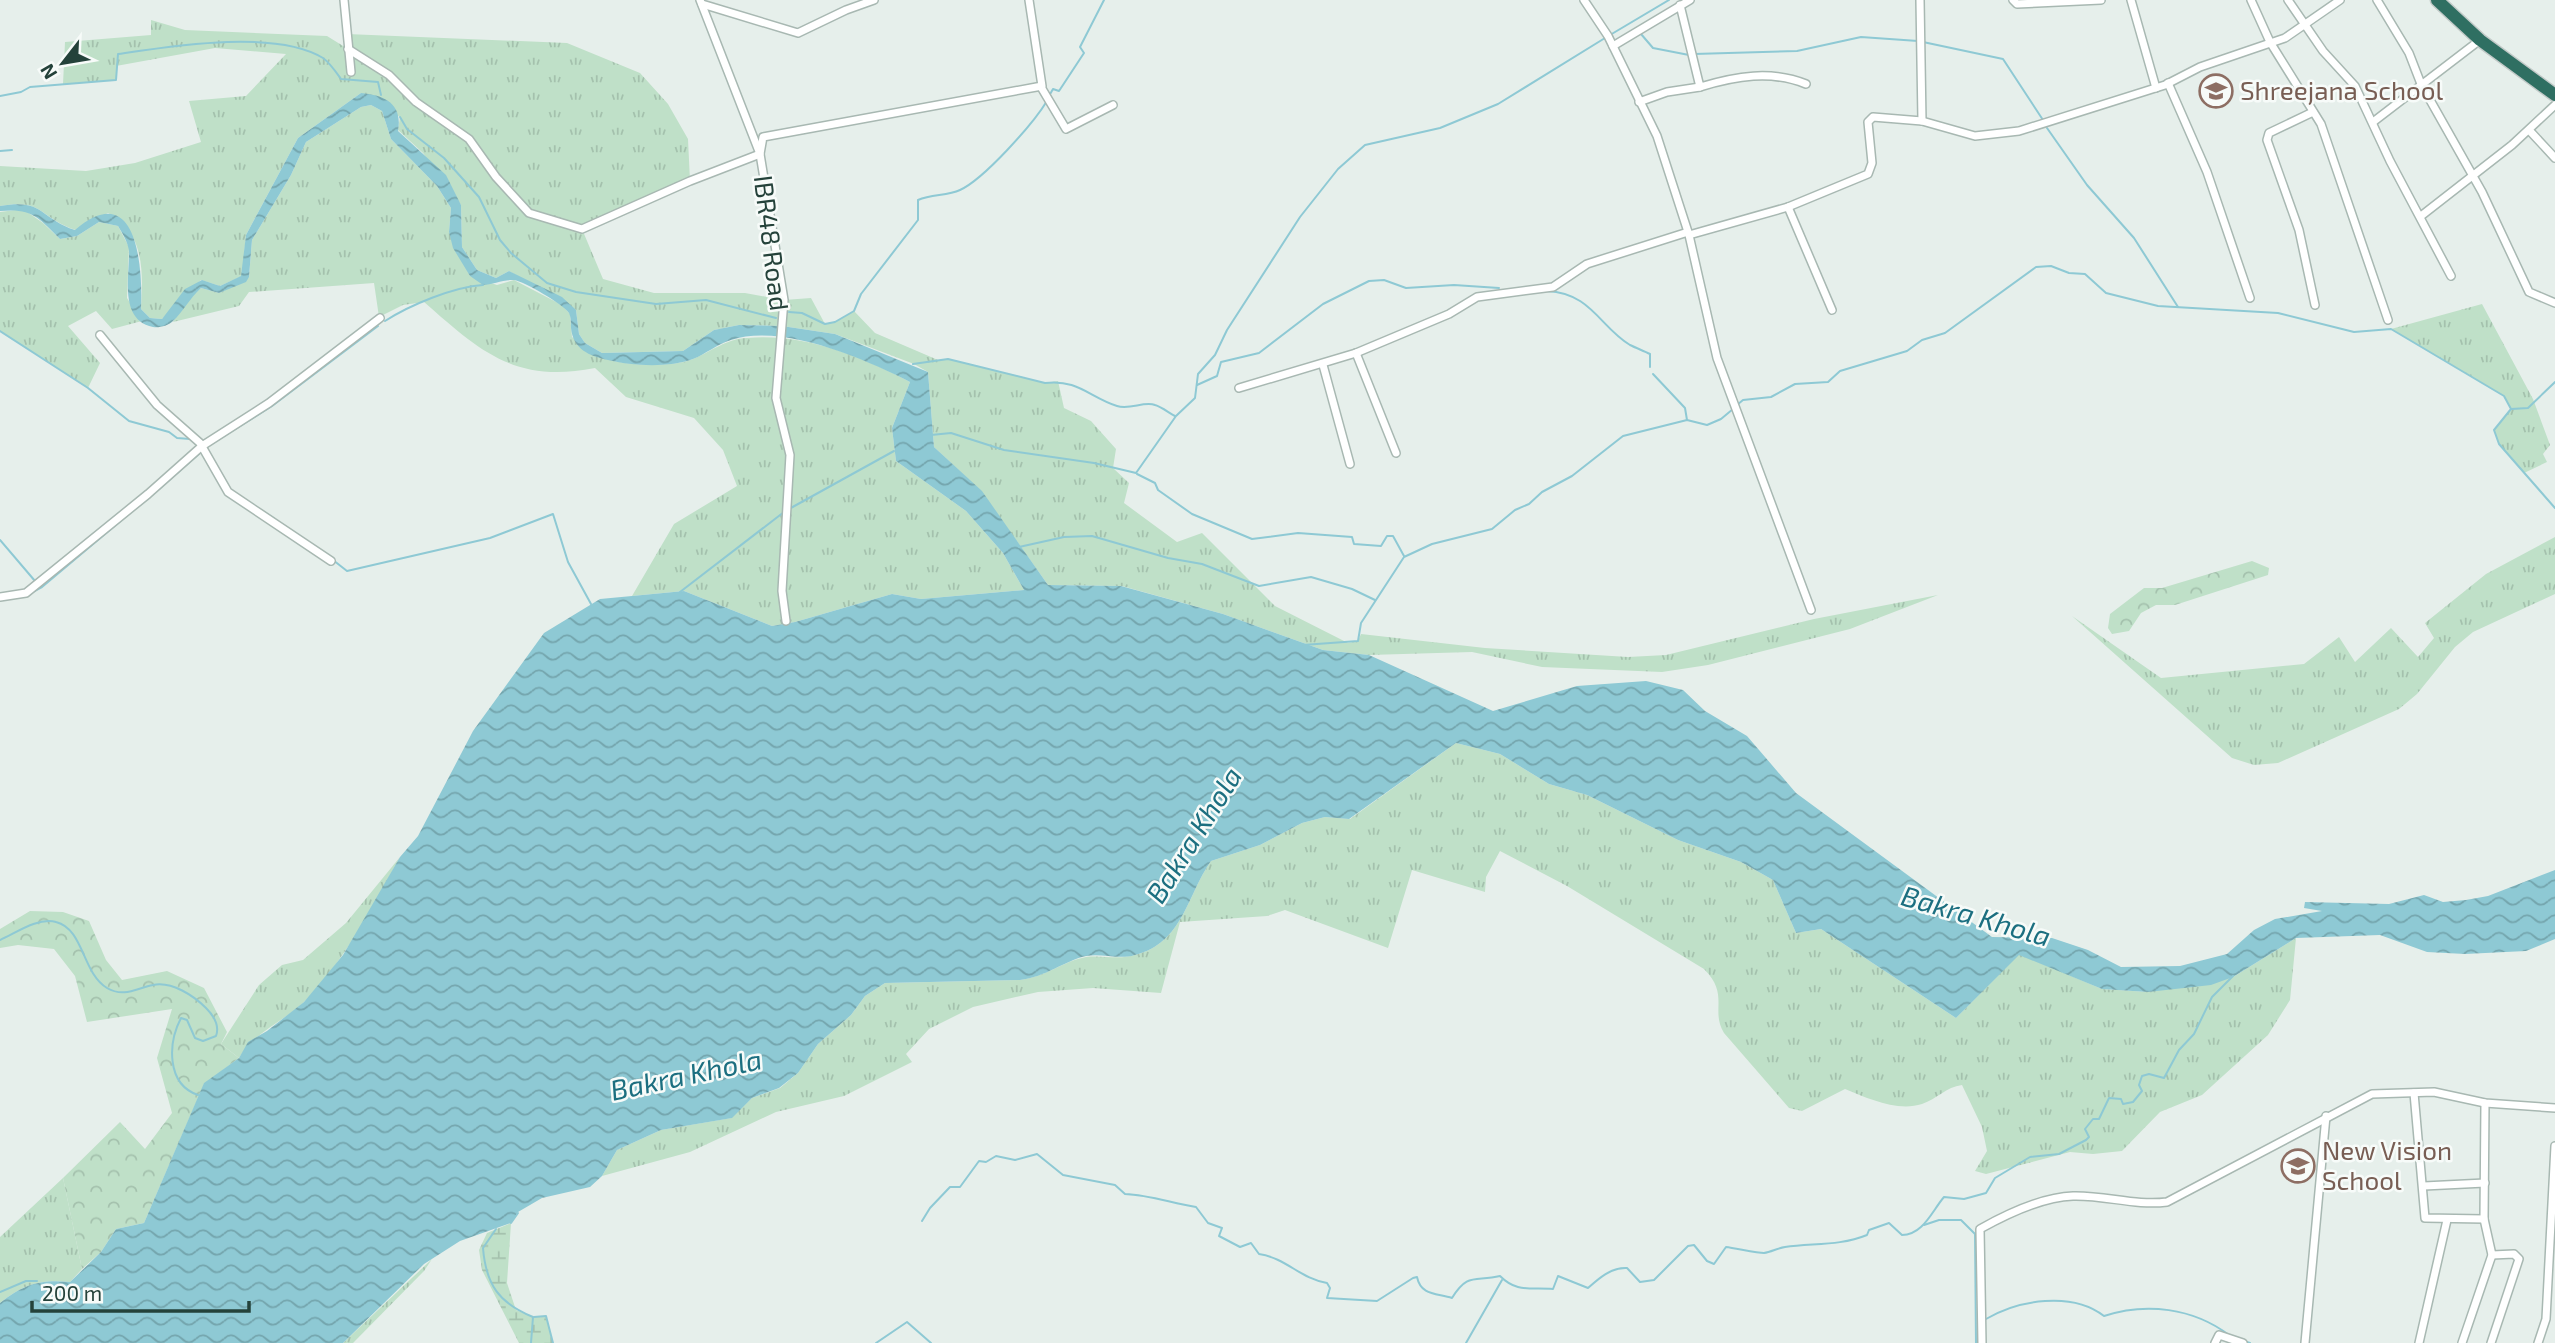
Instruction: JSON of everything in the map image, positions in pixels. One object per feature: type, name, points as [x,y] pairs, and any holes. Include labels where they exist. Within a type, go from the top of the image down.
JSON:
[{"type":"highway","points":[[2437,0],[2480,40],[2555,95]]},
{"type":"street","points":[[344,0],[351,72]]},
{"type":"street","points":[[701,2],[798,33],[874,0]]},
{"type":"street","points":[[1029,0],[1041,87],[1066,129],[1113,105]]},
{"type":"street","points":[[1584,0],[1613,46],[1665,156],[1688,234],[1717,358],[1811,610]]},
{"type":"street","points":[[1613,46],[1690,0]]},
{"type":"street","points":[[1920,0],[1922,121]]},
{"type":"street","points":[[2013,0],[2017,4],[2030,4],[2101,0]]},
{"type":"street","points":[[2131,0],[2156,88]]},
{"type":"street","points":[[2251,0],[2270,42],[2320,124],[2351,205],[2388,320]]},
{"type":"street","points":[[2288,0],[2355,86],[2390,161],[2451,276]]},
{"type":"street","points":[[1239,388],[1323,365],[1449,314],[1477,297],[1553,287],[1587,264],[1788,207],[1868,174],[1872,163],[1868,122],[1873,117],[1922,121],[1975,136],[1995,135],[2045,124],[2156,88],[2200,67],[2285,38],[2340,0]]},
{"type":"street","points":[[2377,0],[2409,53],[2421,84],[2472,175],[2529,292],[2555,303]]},
{"type":"street","name":"IBR48 Road","points":[[701,2],[760,154],[784,300],[776,398],[790,455],[782,591],[786,621]]},
{"type":"street","points":[[1680,5],[1700,87]]},
{"type":"street","points":[[2373,122],[2480,40]]},
{"type":"street","points":[[348,49],[389,75],[416,102],[469,139],[496,177],[529,213],[582,229],[690,181],[760,154],[763,137],[1041,87]]},
{"type":"street","points":[[1639,102],[1667,92],[1765,75],[1781,75],[1806,84]]},
{"type":"street","points":[[2168,83],[2203,163],[2250,298]]},
{"type":"street","points":[[2421,216],[2529,130],[2555,105]]},
{"type":"street","points":[[2313,112],[2269,133],[2267,140],[2298,230],[2315,304]]},
{"type":"street","points":[[2529,130],[2555,158]]},
{"type":"street","points":[[1788,207],[1832,310]]},
{"type":"street","points":[[0,597],[26,593],[148,494],[202,446],[269,403],[380,318]]},
{"type":"street","points":[[100,335],[157,405],[202,446],[228,492],[331,561]]},
{"type":"street","points":[[1356,352],[1396,453]]},
{"type":"street","points":[[1323,365],[1350,464]]},
{"type":"street","points":[[2414,1093],[2425,1217],[2447,1220],[2484,1219]]},
{"type":"street","points":[[1982,1343],[1980,1229],[1995,1220],[2061,1197],[2085,1196],[2145,1205],[2167,1202],[2372,1094],[2434,1093],[2485,1103],[2555,1108]]},
{"type":"street","points":[[2462,1343],[2492,1255],[2484,1219],[2485,1103]]},
{"type":"street","points":[[2305,1343],[2326,1116]]},
{"type":"street","points":[[2538,1343],[2546,1319],[2555,1146]]},
{"type":"street","points":[[2424,1186],[2484,1183]]},
{"type":"street","points":[[2419,1343],[2447,1220]]},
{"type":"street","points":[[2491,1343],[2519,1259],[2514,1254],[2492,1255]]},
{"type":"street","points":[[2215,1343],[2219,1335],[2244,1343]]},
{"type":"green space","points":[[151,20],[185,30],[327,36],[348,49],[347,34],[567,43],[640,73],[668,104],[688,139],[690,181],[582,229],[603,279],[654,293],[745,293],[784,300],[811,298],[825,324],[835,322],[854,311],[875,333],[938,360],[948,359],[1045,383],[1058,381],[1064,408],[1091,421],[1116,449],[1113,468],[1129,483],[1124,503],[1177,542],[1202,533],[1275,606],[1348,643],[1358,641],[1361,634],[1485,648],[1628,657],[1666,655],[1814,619],[1938,595],[1850,629],[1708,665],[1662,672],[1542,667],[1472,652],[1369,655],[1323,650],[1223,614],[1122,586],[1048,585],[981,491],[934,447],[928,372],[914,364],[835,334],[782,326],[739,325],[714,330],[683,351],[602,353],[585,343],[579,334],[576,310],[509,271],[496,278],[477,270],[462,247],[461,205],[423,153],[398,130],[400,117],[361,93],[298,138],[246,235],[242,276],[220,286],[201,280],[162,319],[150,318],[141,309],[139,254],[129,231],[120,221],[108,213],[76,230],[34,207],[14,204],[0,206],[0,166],[86,171],[135,163],[201,142],[189,101],[246,96],[286,54],[215,48],[116,66],[116,80],[63,84],[65,42],[151,35]]},
{"type":"green space","points":[[371,105],[382,111],[391,139],[437,186],[451,208],[449,232],[470,276],[497,285],[514,280],[562,305],[570,314],[572,337],[603,357],[632,364],[685,362],[739,339],[768,337],[832,348],[872,363],[910,382],[892,428],[896,461],[966,511],[1003,553],[1024,590],[921,599],[892,594],[772,626],[684,591],[632,596],[674,524],[737,486],[723,450],[694,418],[626,397],[595,368],[567,372],[542,371],[500,359],[463,335],[424,302],[403,305],[379,317],[374,283],[249,292],[239,306],[173,322],[185,302],[201,288],[219,293],[249,277],[252,240],[291,175],[306,142],[361,107]]},
{"type":"green space","points":[[23,209],[60,239],[77,236],[99,222],[118,226],[129,247],[127,298],[142,321],[112,329],[96,311],[68,326],[100,363],[88,388],[0,331],[0,212]]},
{"type":"green space","points":[[2482,304],[2533,399],[2550,445],[2543,454],[2547,462],[2524,473],[2499,444],[2494,430],[2511,409],[2504,396],[2391,329]]},
{"type":"green space","points":[[2555,537],[2555,594],[2473,632],[2455,647],[2417,694],[2399,709],[2278,763],[2254,765],[2232,758],[2072,616],[2161,678],[2304,664],[2339,637],[2355,662],[2391,628],[2418,657],[2434,638],[2425,623],[2486,574]]},
{"type":"green space","points":[[2252,561],[2269,568],[2268,575],[2175,605],[2156,605],[2141,613],[2129,631],[2112,634],[2108,628],[2110,614],[2144,588],[2162,588]]},
{"type":"green space","points":[[1456,743],[1500,754],[1549,784],[1587,795],[1678,840],[1741,862],[1773,880],[1796,933],[1821,929],[1956,1018],[2019,954],[2102,989],[2148,992],[2233,977],[2296,938],[2290,1000],[2268,1035],[2202,1095],[2160,1112],[2122,1151],[2093,1154],[2070,1152],[1986,1174],[1975,1171],[1987,1151],[1982,1127],[1962,1085],[1951,1088],[1927,1102],[1912,1106],[1882,1103],[1845,1089],[1802,1111],[1789,1108],[1724,1033],[1720,1025],[1716,987],[1704,969],[1567,886],[1500,851],[1486,877],[1485,892],[1412,870],[1388,948],[1285,910],[1267,916],[1180,922],[1161,993],[1093,988],[1038,992],[973,1007],[929,1029],[906,1054],[912,1062],[844,1096],[776,1112],[690,1152],[602,1176],[617,1150],[661,1130],[731,1118],[752,1098],[780,1088],[798,1073],[818,1044],[851,1015],[865,996],[885,983],[1020,980],[1038,976],[1086,957],[1129,956],[1151,949],[1174,929],[1211,861],[1260,845],[1302,823],[1325,817],[1350,819]]},
{"type":"green space","points":[[400,857],[345,951],[304,1002],[260,1035],[239,1058],[221,1044],[259,985],[282,965],[303,960],[346,923]]},
{"type":"green space","points":[[30,911],[63,912],[89,921],[106,960],[122,980],[167,971],[204,988],[227,1032],[221,1044],[239,1058],[204,1084],[144,1223],[116,1229],[101,1252],[82,1269],[63,1178],[120,1122],[145,1149],[172,1113],[157,1058],[172,1009],[87,1022],[75,976],[54,949],[18,945],[0,948],[0,929]]},
{"type":"green space","points":[[63,1178],[82,1269],[70,1282],[33,1284],[0,1303],[0,1237]]},
{"type":"green space","points":[[511,1223],[507,1283],[516,1310],[533,1317],[546,1316],[553,1343],[519,1343],[482,1270],[479,1250],[487,1233]]},
{"type":"green space","points":[[432,1259],[424,1271],[353,1343],[343,1343]]},
{"type":"water","name":"Bakra Khola","points":[[361,93],[378,96],[390,103],[398,114],[398,131],[446,175],[461,205],[462,247],[477,270],[496,278],[509,271],[562,297],[576,310],[579,334],[585,343],[602,353],[683,351],[714,330],[739,325],[782,326],[835,334],[928,372],[934,447],[982,491],[1048,585],[1121,586],[1223,614],[1323,650],[1369,655],[1493,711],[1577,686],[1646,681],[1683,690],[1705,711],[1747,736],[1796,793],[1992,937],[2052,938],[2088,950],[2121,967],[2180,966],[2227,954],[2254,930],[2275,919],[2322,911],[2304,908],[2305,902],[2389,904],[2424,895],[2443,902],[2466,900],[2488,896],[2555,870],[2555,939],[2526,951],[2465,954],[2427,952],[2380,935],[2296,938],[2233,977],[2211,985],[2148,992],[2102,989],[2019,955],[1956,1018],[1821,929],[1796,933],[1773,880],[1741,862],[1678,840],[1587,795],[1549,784],[1500,754],[1456,743],[1349,819],[1325,817],[1302,823],[1260,845],[1211,861],[1174,929],[1151,949],[1129,956],[1086,956],[1038,976],[1020,980],[885,983],[865,996],[851,1015],[818,1044],[798,1073],[779,1088],[752,1098],[732,1118],[661,1130],[617,1150],[602,1176],[590,1187],[542,1198],[518,1212],[511,1223],[460,1241],[424,1264],[343,1343],[0,1343],[0,1303],[33,1284],[70,1282],[101,1252],[116,1229],[144,1223],[204,1083],[239,1058],[248,1042],[304,1002],[343,955],[400,857],[418,836],[473,731],[544,633],[600,599],[684,591],[772,626],[892,594],[921,599],[1024,590],[1003,553],[966,511],[896,461],[892,428],[910,382],[847,354],[774,336],[751,336],[731,340],[693,359],[662,365],[628,364],[588,354],[572,335],[569,313],[552,299],[519,281],[483,285],[470,276],[453,248],[449,232],[451,208],[437,186],[391,139],[382,111],[371,105],[361,107],[306,142],[291,175],[252,240],[249,277],[246,282],[219,293],[201,288],[171,323],[163,326],[153,327],[142,323],[130,306],[129,251],[118,226],[99,222],[77,236],[60,239],[34,216],[20,211],[0,211],[0,206],[14,204],[34,207],[75,230],[96,216],[112,214],[124,221],[132,234],[137,252],[141,309],[150,318],[162,319],[185,289],[202,280],[220,286],[241,276],[246,235],[298,138]]},
{"type":"waterway","points":[[1049,96],[1053,89],[1059,91],[1084,53],[1080,47],[1104,0]]},
{"type":"waterway","points":[[1610,35],[1669,0]]},
{"type":"waterway","points":[[1641,34],[1653,48],[1689,55]]},
{"type":"waterway","points":[[1694,54],[1797,51],[1861,37],[1918,41]]},
{"type":"waterway","points":[[931,435],[951,433],[1004,450],[1094,463],[1136,473],[1176,416],[1195,398],[1198,374],[1215,355],[1227,330],[1300,217],[1338,169],[1365,145],[1440,128],[1498,104],[1605,38]]},
{"type":"waterway","points":[[0,96],[21,92],[30,87],[116,80],[118,54],[223,42],[278,44],[303,49],[323,58],[341,79],[378,82],[381,95]]},
{"type":"waterway","points":[[1923,42],[2003,59],[2043,120]]},
{"type":"waterway","points":[[789,312],[802,313],[825,324],[835,322],[854,311],[861,294],[918,220],[918,200],[955,192],[982,175],[1031,123],[1047,101]]},
{"type":"waterway","points":[[400,117],[407,129],[444,158],[479,197],[500,240],[511,253],[547,283],[576,292],[656,304],[706,300],[776,318]]},
{"type":"waterway","points":[[2047,128],[2087,185],[2134,238],[2178,307]]},
{"type":"waterway","points":[[0,151],[12,150]]},
{"type":"waterway","points":[[1737,405],[1743,400],[1771,397],[1795,384],[1828,382],[1840,371],[1907,351],[1922,340],[1945,333],[2036,267],[2051,266],[2069,273],[2085,274],[2106,293],[2158,306],[2278,313],[2354,332],[2391,329],[2504,396],[2511,409],[2494,430],[2499,444],[2555,508]]},
{"type":"waterway","points":[[1197,385],[1217,376],[1221,362],[1259,353],[1323,304],[1369,281],[1384,280],[1406,288],[1454,285],[1499,288]]},
{"type":"waterway","points":[[385,321],[432,298],[483,285]]},
{"type":"waterway","points":[[1547,291],[1562,293],[1585,304],[1620,338],[1650,354],[1650,367]]},
{"type":"waterway","points":[[205,448],[272,406],[378,326]]},
{"type":"waterway","points":[[0,331],[88,388],[129,421],[169,432],[177,438],[190,439]]},
{"type":"waterway","points":[[913,364],[948,359],[1045,383],[1075,386],[1117,406],[1155,405],[1175,416]]},
{"type":"waterway","points":[[1653,374],[1685,408],[1687,420]]},
{"type":"waterway","points":[[2511,409],[2528,408],[2555,382]]},
{"type":"waterway","points":[[1303,645],[1358,641],[1361,623],[1404,557],[1432,544],[1492,529],[1542,492],[1572,476],[1623,436],[1687,420],[1707,425],[1721,419],[1733,409]]},
{"type":"waterway","points":[[789,509],[894,451]]},
{"type":"waterway","points":[[159,489],[201,452]]},
{"type":"waterway","points":[[1137,474],[1155,483],[1158,490],[1192,514],[1252,539],[1298,533],[1352,537],[1354,544],[1381,546],[1387,536],[1393,536],[1404,556]]},
{"type":"waterway","points":[[247,501],[275,519]]},
{"type":"waterway","points":[[680,592],[784,512]]},
{"type":"waterway","points":[[25,596],[42,587],[130,513]]},
{"type":"waterway","points":[[333,560],[347,571],[490,538],[553,514],[568,562],[591,604]]},
{"type":"waterway","points":[[1019,547],[1064,537],[1092,536],[1168,558],[1202,564],[1259,586],[1311,577],[1352,589],[1375,600]]},
{"type":"waterway","points":[[0,540],[35,581]]},
{"type":"waterway","points":[[0,940],[35,924],[56,922],[72,933],[92,972],[107,988],[125,992],[160,984],[182,990],[195,999],[214,1017],[217,1024],[216,1036],[203,1041],[195,1038],[187,1020],[181,1018],[172,1050],[175,1072],[180,1082],[198,1095]]},
{"type":"waterway","points":[[922,1221],[950,1187],[960,1187],[979,1161],[986,1162],[996,1156],[1015,1160],[1037,1154],[1063,1175],[1115,1185],[1125,1194],[1196,1207],[1208,1223],[1222,1228],[1219,1236],[1240,1247],[1251,1243],[1259,1254],[1327,1283],[1330,1288],[1327,1298],[1377,1301],[1417,1277],[1426,1291],[1452,1298],[1468,1281],[1500,1276],[1512,1285],[1524,1288],[1553,1289],[1558,1276],[1588,1288],[1605,1274],[1621,1268],[1627,1268],[1640,1282],[1654,1280],[1688,1246],[1694,1245],[1707,1261],[1714,1264],[1726,1247],[1764,1253],[1785,1247],[1837,1243],[1857,1239],[1867,1235],[1869,1230],[1889,1223],[1902,1235],[1909,1234],[1921,1227],[1944,1197],[1964,1199],[1986,1193],[1995,1178],[2030,1157],[2059,1154],[2086,1140],[2089,1137],[2085,1129],[2093,1119],[2099,1119],[2109,1098],[2121,1099],[2123,1104],[2133,1102],[2142,1091],[2139,1085],[2142,1076],[2149,1074],[2164,1078],[2179,1050],[2194,1034],[2212,997],[2233,976]]},
{"type":"waterway","points":[[511,1223],[518,1213]]},
{"type":"waterway","points":[[1924,1225],[1939,1220],[1961,1220],[1975,1234],[1976,1343]]},
{"type":"waterway","points":[[496,1229],[483,1248],[487,1272],[503,1299],[533,1317],[531,1343]]},
{"type":"waterway","points":[[1466,1343],[1502,1280]]},
{"type":"waterway","points":[[0,1292],[26,1281],[37,1281]]},
{"type":"waterway","points":[[1986,1319],[2029,1303],[2061,1301],[2077,1303],[2104,1316],[2136,1309],[2185,1313],[2229,1335]]},
{"type":"waterway","points":[[534,1317],[546,1316],[553,1343]]},
{"type":"waterway","points":[[876,1343],[907,1322],[931,1343]]},
{"type":"waterway","points":[[2244,1341],[2250,1343]]},
{"type":"place","name":"Shreejana School","points":[[2216,91]]},
{"type":"place","name":"New Vision School","points":[[2298,1166]]}]
